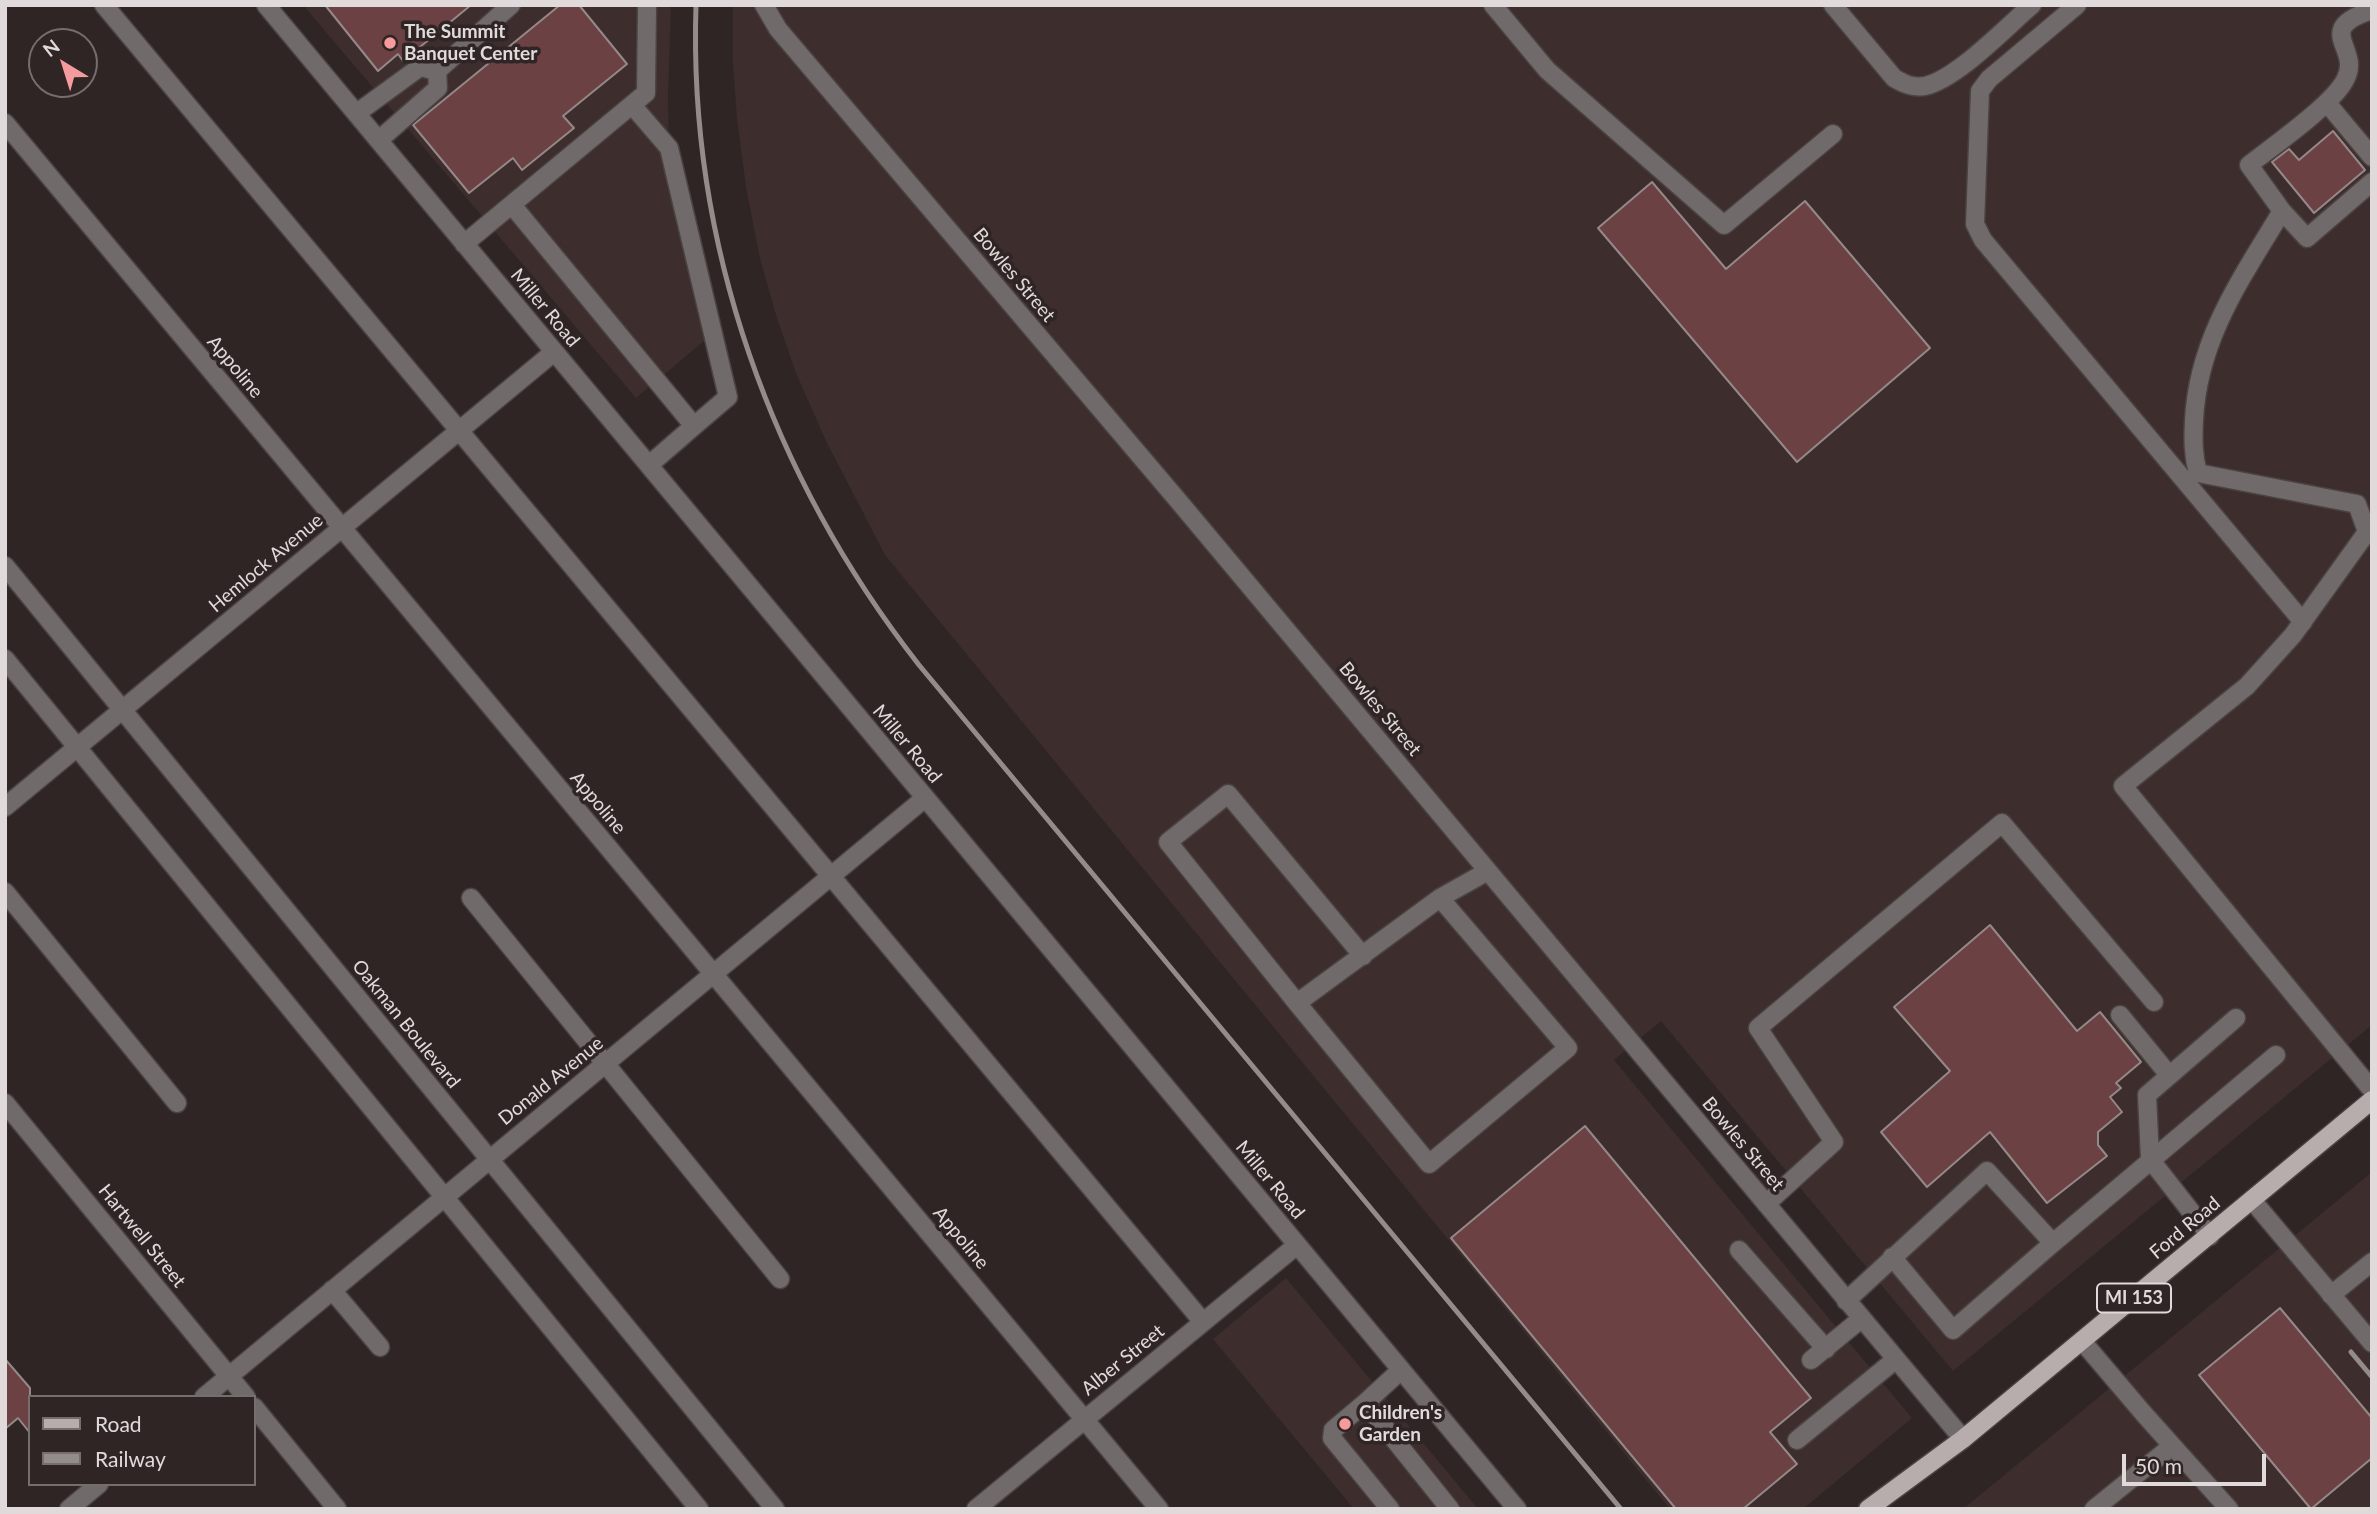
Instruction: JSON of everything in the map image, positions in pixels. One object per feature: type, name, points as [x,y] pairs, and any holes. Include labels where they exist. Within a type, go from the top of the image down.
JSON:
[{"type":"main road","name":"Ford Road","points":[[1868,1509],[1963,1439],[2371,1101]]},
{"type":"main road","name":"Ford Road","points":[[1880,1509],[1894,1492]]},
{"type":"street","points":[[104,5],[1203,1322]]},
{"type":"street","name":"Miller Road","points":[[266,5],[1517,1509]]},
{"type":"street","points":[[437,71],[511,5]]},
{"type":"street","points":[[464,244],[646,93],[648,5]]},
{"type":"street","name":"Bowles Street","points":[[764,5],[778,29],[1963,1439]]},
{"type":"street","points":[[1493,5],[1548,70],[1724,225],[1833,134]]},
{"type":"street","points":[[1833,5],[1894,78],[1907,85],[1923,86],[1939,81],[1958,68],[2032,5]]},
{"type":"street","points":[[2077,5],[1989,79],[1980,92],[1975,224],[1983,240],[2194,480],[2303,622]]},
{"type":"street","points":[[2372,10],[2352,17],[2343,26],[2341,37],[2348,63],[2347,78],[2327,103],[2249,165],[2307,238],[2372,182]]},
{"type":"street","points":[[357,113],[420,67],[437,71]]},
{"type":"street","points":[[379,140],[438,88],[437,71]]},
{"type":"street","points":[[2327,103],[2372,157]]},
{"type":"street","points":[[632,105],[669,148],[728,397],[649,465]]},
{"type":"street","name":"Appoline","points":[[5,123],[1159,1509]]},
{"type":"street","points":[[512,205],[694,426]]},
{"type":"street","points":[[2194,480],[2195,407],[2205,356],[2226,303],[2283,211]]},
{"type":"street","name":"Hemlock Avenue","points":[[5,807],[554,352]]},
{"type":"street","points":[[2194,480],[2364,501],[2369,531],[2273,659],[2247,686],[2123,786],[2371,1101]]},
{"type":"street","name":"Oakman Boulevard","points":[[5,566],[775,1509]]},
{"type":"street","points":[[5,659],[699,1509]]},
{"type":"street","points":[[1363,956],[1228,794],[1168,842],[1429,1164],[1568,1048],[1440,898]]},
{"type":"street","name":"Donald Avenue","points":[[206,1395],[925,798]]},
{"type":"street","points":[[1766,1204],[1834,1142],[1758,1028],[2002,823],[2154,1002]]},
{"type":"street","points":[[1297,1003],[1440,898],[1488,871]]},
{"type":"street","points":[[5,892],[177,1103]]},
{"type":"street","points":[[471,898],[780,1279]]},
{"type":"street","points":[[2120,1015],[2169,1075]]},
{"type":"street","points":[[2210,1236],[2150,1159],[2147,1095],[2236,1018]]},
{"type":"street","points":[[1892,1258],[1953,1330],[2150,1159],[2276,1055]]},
{"type":"street","name":"Hartwell Street","points":[[5,1103],[244,1395]]},
{"type":"street","points":[[1846,1301],[1987,1171],[2053,1243]]},
{"type":"street","points":[[2252,1200],[2372,1343]]},
{"type":"street","name":"Alber Street","points":[[976,1509],[1297,1245]]},
{"type":"street","points":[[1740,1250],[1819,1355],[1861,1319]]},
{"type":"street","points":[[2331,1295],[2372,1262]]},
{"type":"street","points":[[332,1290],[380,1347]]},
{"type":"street","points":[[2082,1341],[2229,1509]]},
{"type":"street","points":[[1797,1440],[1895,1360]]},
{"type":"street","points":[[1390,1509],[1332,1438],[1333,1430],[1401,1370]]},
{"type":"street","points":[[1365,1403],[1450,1509]]},
{"type":"street","points":[[256,1409],[337,1509]]},
{"type":"street","points":[[2094,1509],[2172,1446]]},
{"type":"street","points":[[69,1509],[97,1486]]},
{"type":"shaded area","points":[[303,5],[671,5],[669,166],[684,254],[704,341],[636,398]]},
{"type":"shaded area","points":[[733,5],[2372,5],[2372,1025],[1953,1371],[1661,1021],[1614,1060],[1912,1418],[1803,1509],[1670,1509],[885,555],[826,441],[796,373],[760,259],[746,187],[737,119]]},
{"type":"shaded area","points":[[2372,1172],[2372,1509],[1963,1509]]},
{"type":"shaded area","name":"Children's Garden","points":[[1286,1278],[1478,1509],[1354,1509],[1213,1339]]},
{"type":"building","name":"The Summit Banquet Center","points":[[325,5],[471,5],[403,61],[398,54],[378,71]]},
{"type":"building","points":[[560,5],[579,5],[627,64],[563,116],[574,128],[522,170],[513,158],[469,193],[413,125]]},
{"type":"building","points":[[2333,131],[2365,170],[2314,213],[2272,162],[2289,149],[2299,160]]},
{"type":"building","points":[[1652,182],[1726,269],[1805,201],[1930,348],[1797,462],[1598,228]]},
{"type":"building","points":[[1990,925],[2077,1031],[2100,1012],[2141,1062],[2116,1083],[2121,1088],[2110,1097],[2122,1112],[2098,1132],[2098,1145],[2107,1156],[2047,1203],[1990,1132],[1927,1187],[1881,1132],[1950,1071],[1894,1007]]},
{"type":"building","points":[[1585,1126],[1811,1398],[1770,1432],[1797,1464],[1743,1509],[1676,1509],[1451,1238]]},
{"type":"building","points":[[2280,1308],[2372,1418],[2372,1458],[2311,1509],[2199,1375]]},
{"type":"building","points":[[5,1359],[30,1388],[30,1395],[28,1430],[18,1418],[5,1429]]},
{"type":"railway","points":[[696,5],[697,95],[707,183],[724,270],[749,354],[782,437],[821,516],[867,593],[919,665],[1621,1509]]},
{"type":"railway","points":[[2351,1352],[2372,1377]]},
{"type":"place","name":"The Summit Banquet Center","points":[[390,43]]},
{"type":"place","name":"Children's Garden","points":[[1345,1424]]}]
